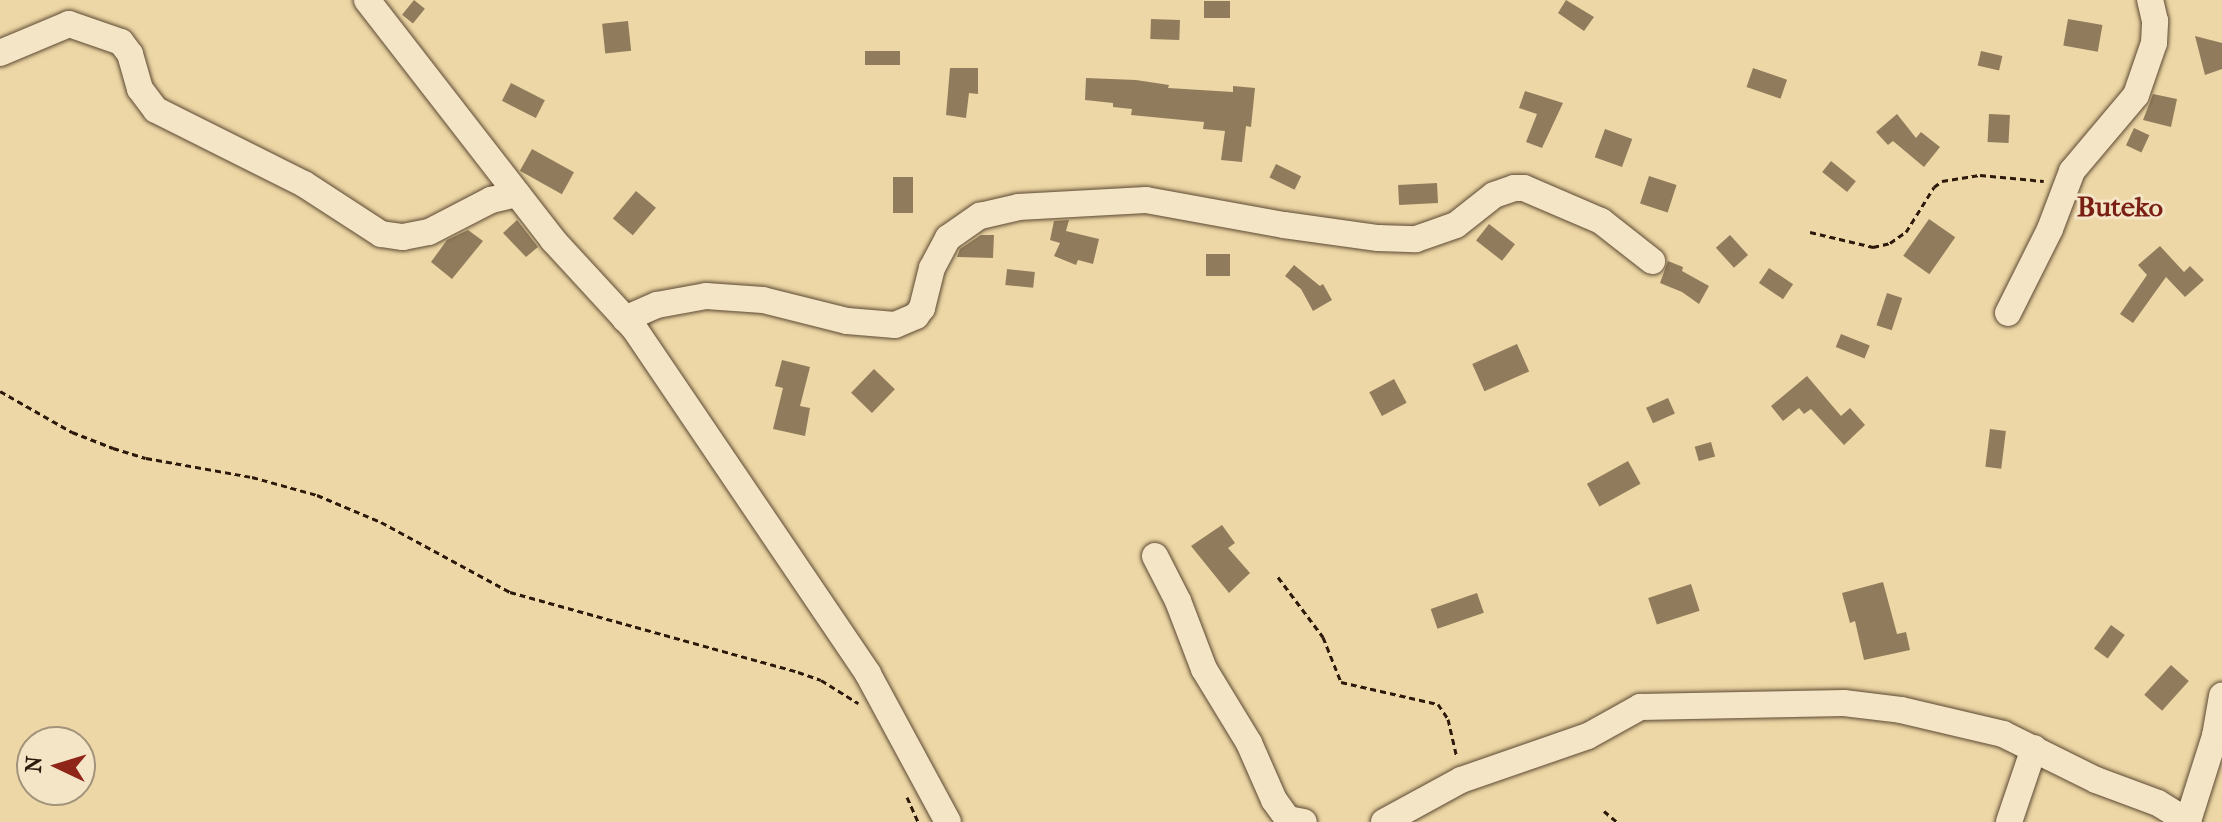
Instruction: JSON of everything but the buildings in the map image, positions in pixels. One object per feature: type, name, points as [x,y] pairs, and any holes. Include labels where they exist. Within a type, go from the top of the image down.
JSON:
[{"type":"street","points":[[367,0],[553,240],[625,319],[868,674],[948,822]]},
{"type":"street","points":[[2008,313],[2050,229],[2066,183],[2086,152],[2136,95],[2154,43],[2155,21],[2150,0]]},
{"type":"street","points":[[0,53],[69,24],[121,42],[130,54],[140,89],[156,110],[304,184],[381,234],[403,237],[429,232],[491,200],[517,194]]},
{"type":"street","points":[[625,319],[657,305],[706,296],[763,300],[847,321],[895,325],[916,316],[922,308],[932,268],[948,238],[980,216],[1018,207],[1146,200],[1284,225],[1378,238],[1416,239],[1456,225],[1494,195],[1524,188],[1601,221],[1652,261]]},
{"type":"street","points":[[1155,556],[1178,601],[1204,669],[1249,743],[1274,800],[1288,819],[1304,822]]},
{"type":"street","points":[[1384,822],[1461,780],[1588,736],[1640,707],[1682,704],[1879,706],[1984,727],[2105,783],[2158,803],[2188,822],[2215,736],[2222,696]]},
{"type":"street","points":[[2009,822],[2034,748]]},
{"type":"path","points":[[1810,232],[1873,247],[1890,243],[1906,232],[1942,181],[1980,175],[2066,183]]},
{"type":"path","points":[[0,391],[72,432],[113,448],[146,458],[252,477],[317,495],[381,522],[510,592],[798,672],[841,691],[861,706]]},
{"type":"path","points":[[1278,577],[1323,637],[1344,685],[1438,704],[1444,711],[1461,780]]},
{"type":"path","points":[[905,793],[918,822]]},
{"type":"path","points":[[1604,811],[1617,822]]},
{"type":"district","name":"Buteko","points":[[2120,207]]}]
